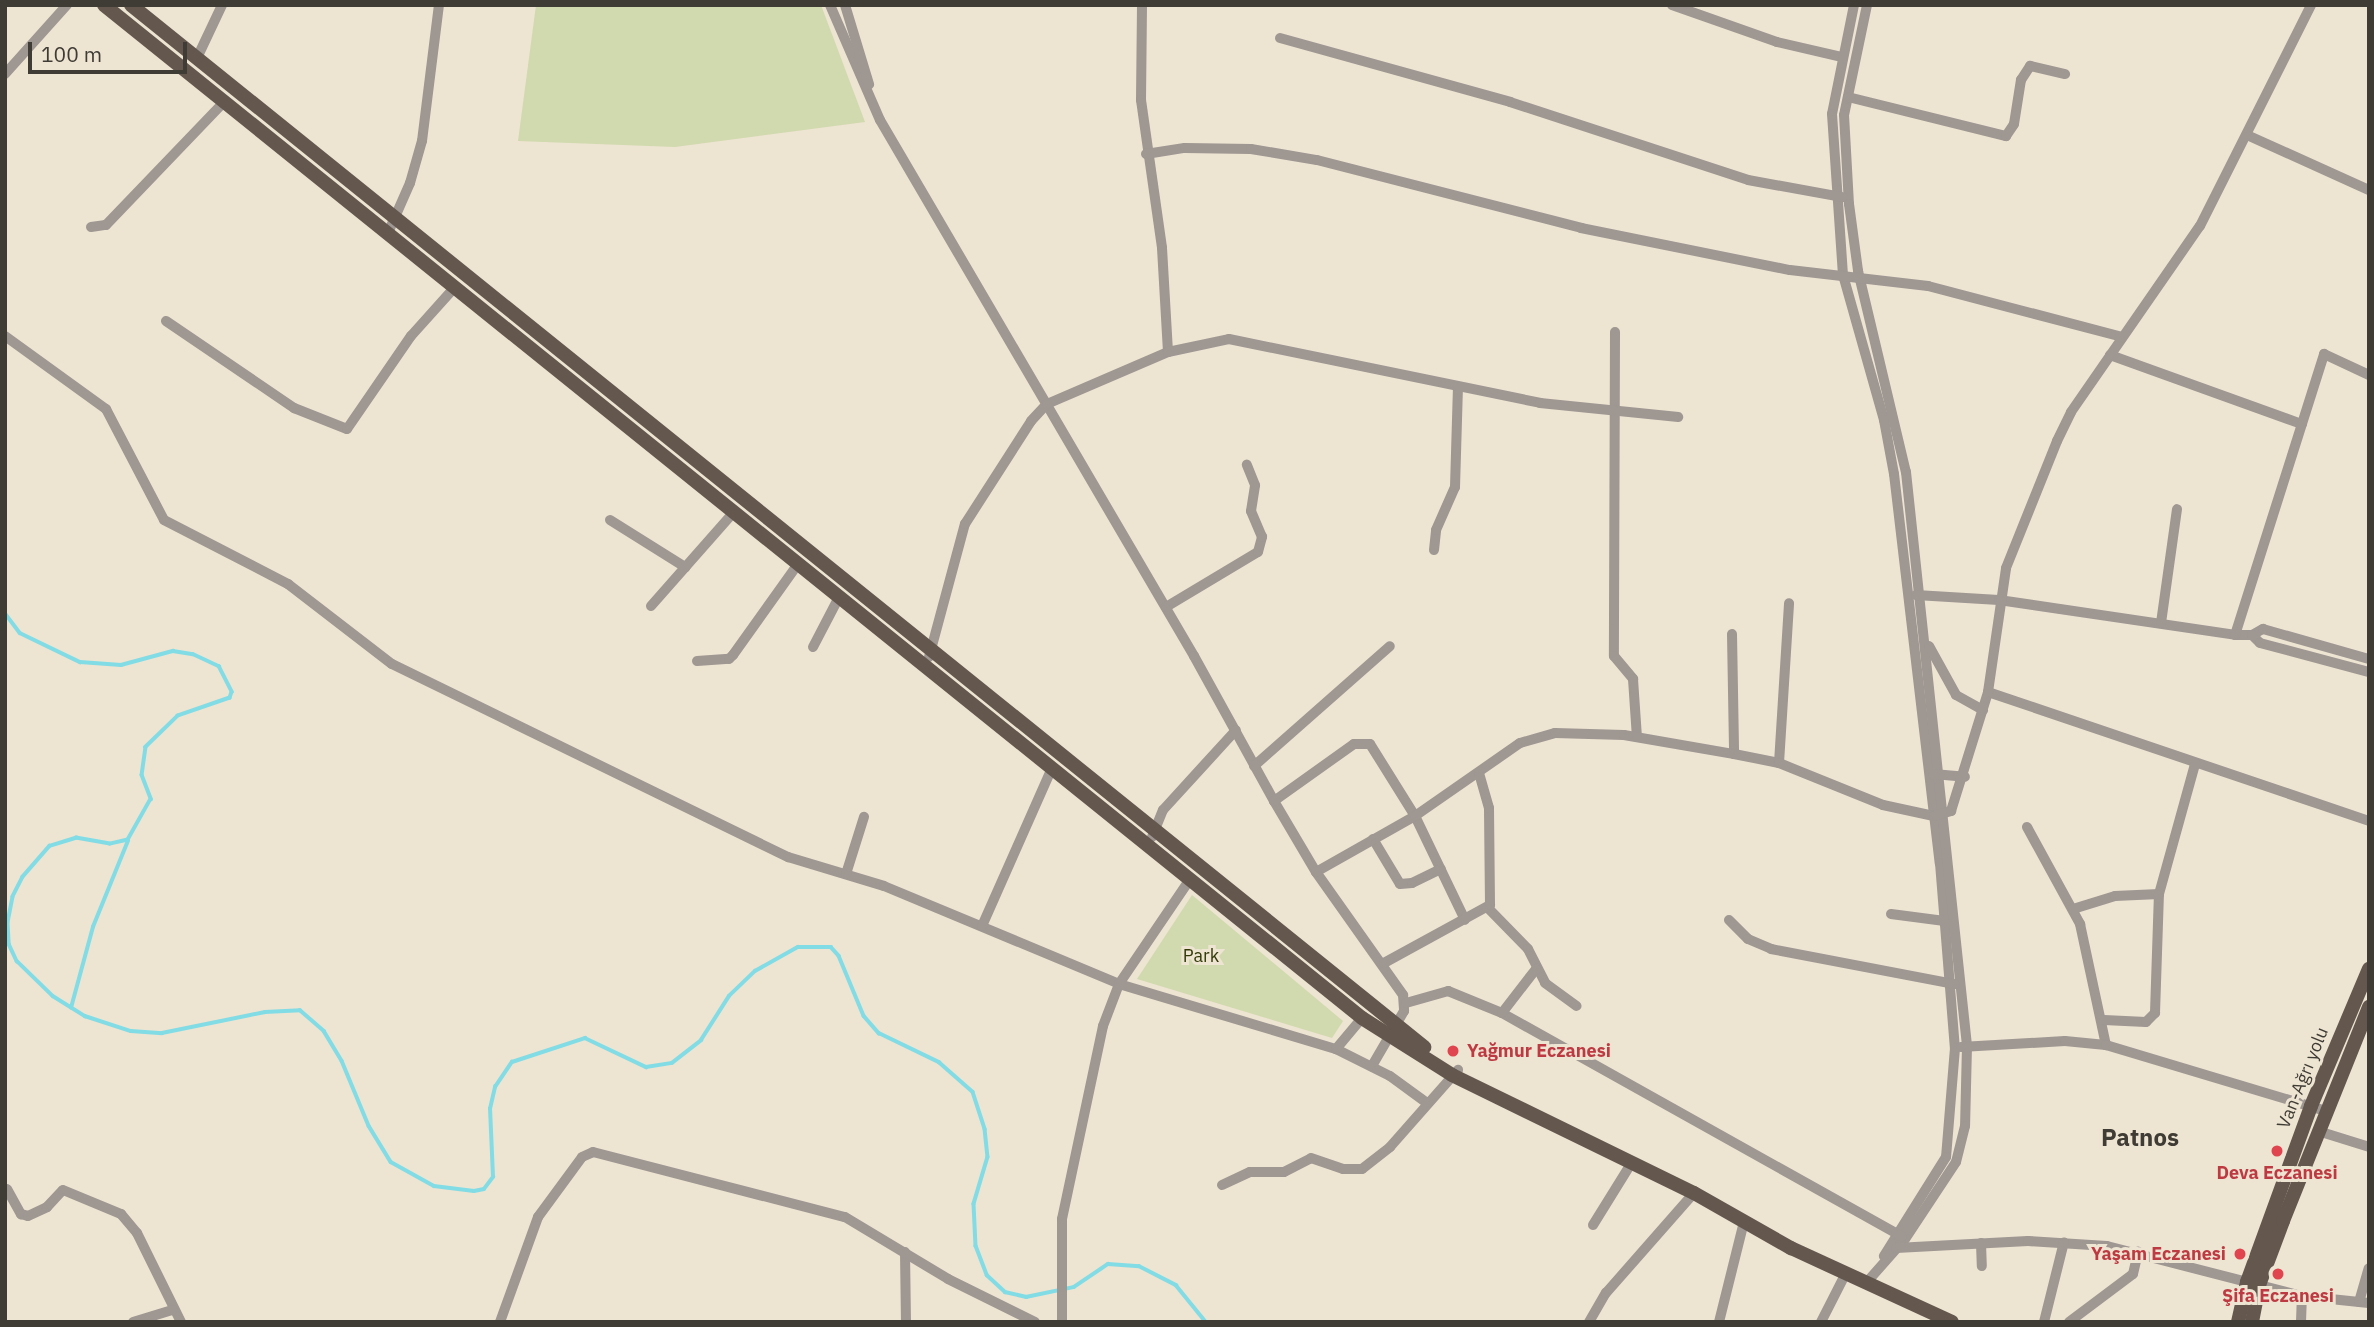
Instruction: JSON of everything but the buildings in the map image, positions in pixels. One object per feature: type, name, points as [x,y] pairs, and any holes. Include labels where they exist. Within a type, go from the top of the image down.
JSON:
[{"type":"main road","points":[[104,5],[1362,1018],[1392,1031]]},
{"type":"main road","points":[[131,5],[1156,830],[1392,1031],[1484,1091],[1632,1162],[1846,1273],[1952,1322]]},
{"type":"main road","name":"Van-Ağrı yolu","points":[[2238,1322],[2311,1106],[2369,969]]},
{"type":"main road","points":[[2252,1322],[2253,1283],[2369,1007]]},
{"type":"street","points":[[5,74],[67,5]]},
{"type":"street","points":[[197,58],[222,5]]},
{"type":"street","points":[[388,233],[422,141],[439,5]]},
{"type":"street","points":[[830,5],[880,120],[1166,607],[1274,802],[1316,872],[1384,963],[1406,1003]]},
{"type":"street","points":[[845,5],[880,120]]},
{"type":"street","points":[[1142,5],[1141,100],[1146,154],[1163,248],[1168,352]]},
{"type":"street","points":[[1672,5],[1777,42],[1842,57]]},
{"type":"street","points":[[1854,5],[1832,114],[1843,275],[1884,419],[1934,774],[1955,984],[1955,1048],[1946,1157],[1897,1243]]},
{"type":"street","points":[[1867,5],[1848,97],[1849,197],[1860,277],[1897,417],[1926,640],[1934,774]]},
{"type":"street","points":[[1939,815],[1958,798],[1965,777],[1988,692],[1998,600],[2022,521],[2057,441],[2122,337],[2190,243],[2311,5]]},
{"type":"street","points":[[1280,38],[1523,106],[1748,180],[1849,197]]},
{"type":"street","points":[[1848,97],[2006,136],[2014,124],[2021,80],[2029,66],[2065,74]]},
{"type":"street","points":[[91,227],[106,225],[225,101]]},
{"type":"street","points":[[2247,135],[2369,190]]},
{"type":"street","points":[[1146,154],[1185,148],[1251,149],[1317,160],[1581,228],[1790,270],[1928,286],[2122,337]]},
{"type":"street","points":[[166,321],[294,408],[347,429],[411,336],[455,287]]},
{"type":"street","points":[[1615,332],[1614,656],[1633,679],[1637,737]]},
{"type":"street","points":[[5,336],[106,409],[156,511],[181,532],[288,584],[392,664],[788,857],[846,874],[982,926],[1119,984],[1336,1049],[1372,1066],[1427,1103]]},
{"type":"street","points":[[924,665],[932,651],[965,524],[980,494],[1047,404],[1168,352],[1229,340],[1458,387],[1614,413],[1678,417]]},
{"type":"street","points":[[2235,635],[2324,354],[2369,375]]},
{"type":"street","points":[[2110,355],[2302,424]]},
{"type":"street","points":[[1434,550],[1436,530],[1455,487],[1458,387]]},
{"type":"street","points":[[1166,607],[1258,552],[1262,537],[1251,511],[1255,485],[1247,465]]},
{"type":"street","points":[[2161,624],[2177,509]]},
{"type":"street","points":[[652,606],[734,512]]},
{"type":"street","points":[[610,520],[685,567]]},
{"type":"street","points":[[697,661],[729,659],[798,564]]},
{"type":"street","points":[[1907,595],[1998,600],[2235,635],[2252,635],[2263,629],[2369,659]]},
{"type":"street","points":[[813,647],[839,597]]},
{"type":"street","points":[[1779,764],[1789,603]]},
{"type":"street","points":[[1732,634],[1734,754]]},
{"type":"street","points":[[2252,635],[2260,643],[2369,672]]},
{"type":"street","points":[[1926,640],[1956,695],[1983,710]]},
{"type":"street","points":[[1254,766],[1390,646]]},
{"type":"street","points":[[1988,692],[2369,821]]},
{"type":"street","points":[[1147,845],[1163,810],[1181,787],[1236,730]]},
{"type":"street","points":[[1316,872],[1415,816],[1536,735],[1586,732],[1637,737],[1734,754],[1779,764],[1883,805],[1939,815]]},
{"type":"street","points":[[1274,802],[1363,741],[1374,747],[1415,816],[1465,920]]},
{"type":"street","points":[[2104,1020],[2146,1021],[2153,1016],[2159,894],[2195,764]]},
{"type":"street","points":[[982,926],[1052,768]]},
{"type":"street","points":[[1384,963],[1488,908],[1492,898],[1489,808],[1479,774]]},
{"type":"street","points":[[1934,774],[1965,777]]},
{"type":"street","points":[[1867,1282],[1956,1162],[1965,1126],[1967,1046],[1945,921],[1939,815]]},
{"type":"street","points":[[846,874],[864,817]]},
{"type":"street","points":[[2027,827],[2073,909],[2104,1020],[2106,1045]]},
{"type":"street","points":[[1373,839],[1400,884],[1412,883],[1441,869]]},
{"type":"street","points":[[1062,1322],[1059,1270],[1062,1219],[1087,1084],[1119,984],[1190,879]]},
{"type":"street","points":[[2073,909],[2115,896],[2159,894]]},
{"type":"street","points":[[1488,908],[1528,949],[1545,984],[1577,1006]]},
{"type":"street","points":[[1891,914],[1945,921]]},
{"type":"street","points":[[1729,920],[1748,939],[1771,949],[1955,984]]},
{"type":"street","points":[[1503,1013],[1536,969]]},
{"type":"street","points":[[1372,1066],[1406,1003],[1448,991],[1503,1013],[1897,1243],[2064,1242],[2137,1252],[2302,1296],[2364,1302],[2369,1268]]},
{"type":"street","points":[[1336,1049],[1362,1018]]},
{"type":"street","points":[[1955,1048],[2066,1041],[2106,1045],[2326,1111]]},
{"type":"street","points":[[1222,1185],[1250,1172],[1284,1172],[1311,1158],[1343,1169],[1362,1169],[1390,1147],[1455,1073]]},
{"type":"street","points":[[2318,1131],[2369,1147]]},
{"type":"street","points":[[500,1322],[538,1217],[582,1157],[593,1152],[747,1195],[836,1214],[1035,1322]]},
{"type":"street","points":[[1593,1225],[1632,1162]]},
{"type":"street","points":[[7,1189],[21,1214],[28,1216],[47,1207],[63,1190],[121,1214],[137,1233],[172,1310],[181,1322]]},
{"type":"street","points":[[1589,1322],[1606,1293],[1694,1194]]},
{"type":"street","points":[[1719,1322],[1744,1222]]},
{"type":"street","points":[[2044,1322],[2064,1242]]},
{"type":"street","points":[[1981,1243],[1982,1266]]},
{"type":"street","points":[[905,1252],[906,1322]]},
{"type":"street","points":[[2069,1322],[2133,1274],[2137,1252]]},
{"type":"street","points":[[1821,1322],[1846,1273]]},
{"type":"street","points":[[2301,1322],[2302,1296]]},
{"type":"street","points":[[132,1322],[172,1310]]},
{"type":"green space","points":[[536,5],[821,5],[865,122],[675,147],[518,141]]},
{"type":"green space","name":"Park","points":[[1192,895],[1343,1021],[1332,1038],[1137,979]]},
{"type":"waterway","points":[[5,613],[20,633],[80,662],[121,665],[173,651],[193,654],[219,666],[232,692],[230,698],[178,716],[146,747],[142,775],[151,799],[128,840],[110,844],[77,838],[50,846],[23,877],[13,897],[8,922],[9,944],[17,961],[53,996],[85,1016],[131,1031],[162,1033],[265,1012],[300,1010],[324,1031],[342,1061],[369,1126],[391,1162],[434,1186],[474,1191],[484,1189],[493,1177],[490,1109],[495,1087],[512,1062],[585,1038],[646,1067],[672,1063],[701,1040],[729,996],[755,971],[798,947],[831,947],[839,956],[864,1016],[879,1033],[939,1062],[973,1092],[985,1129],[988,1157],[974,1204],[976,1246],[987,1275],[1005,1292],[1026,1297],[1074,1287],[1108,1264],[1139,1266],[1176,1285],[1206,1322]]},
{"type":"waterway","points":[[71,1008],[93,927],[128,841]]},
{"type":"place","name":"Yağmur Eczanesi","points":[[1453,1051]]},
{"type":"place","name":"Deva Eczanesi","points":[[2277,1151]]},
{"type":"place","name":"Yaşam Eczanesi","points":[[2240,1254]]},
{"type":"place","name":"Şifa Eczanesi","points":[[2278,1274]]},
{"type":"district","name":"Patnos","points":[[2140,1138]]}]
